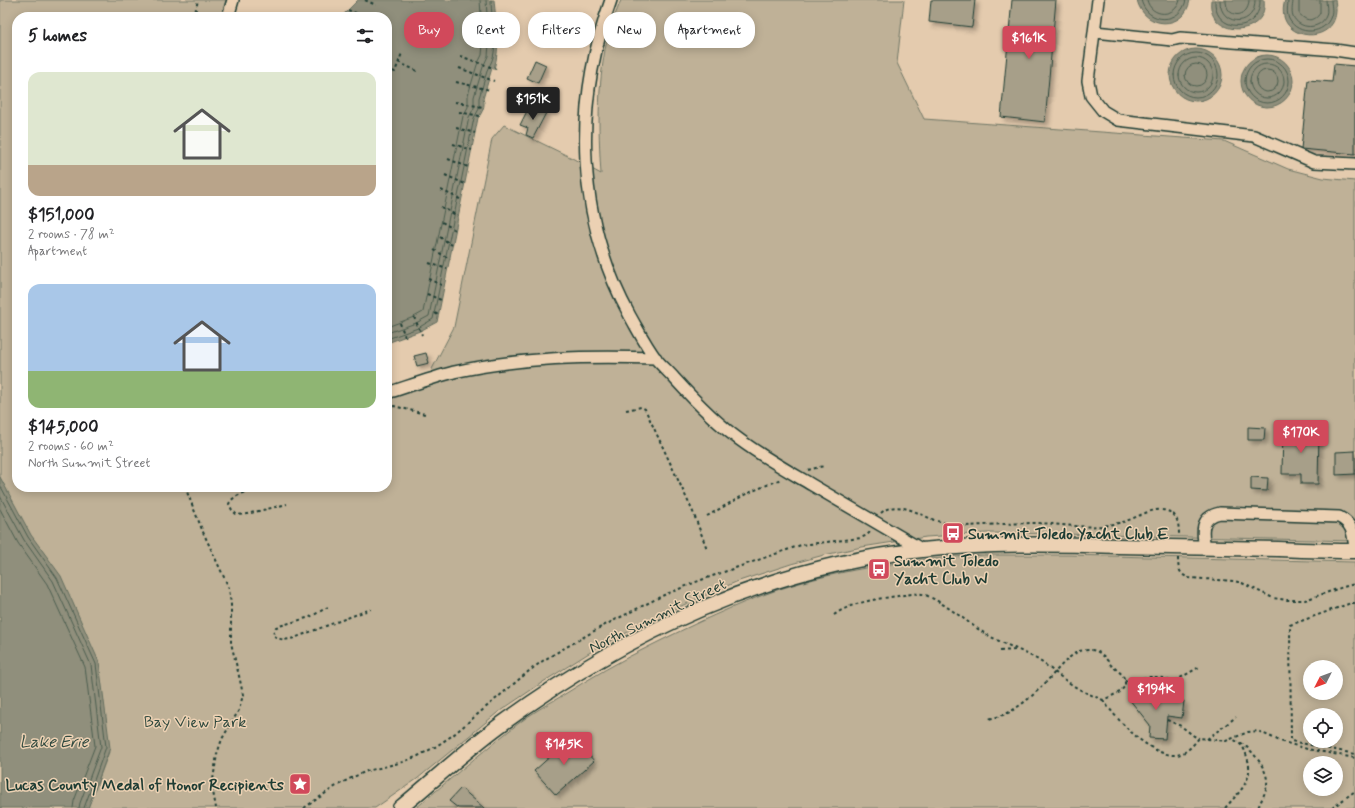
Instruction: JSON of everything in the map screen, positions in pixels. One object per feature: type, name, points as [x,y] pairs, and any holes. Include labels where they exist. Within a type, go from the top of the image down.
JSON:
[{"type":"main road","name":"North Summit Street","points":[[400,808],[495,729],[528,706],[618,650],[699,610],[728,598],[801,573],[854,560],[923,550],[975,546],[1057,544],[1355,551]]},
{"type":"street","points":[[229,12],[233,0]]},
{"type":"street","points":[[611,0],[591,73],[587,101],[586,156],[590,202],[610,273],[623,302],[656,358],[694,399],[740,440],[794,474],[923,550]]},
{"type":"street","points":[[1098,0],[1088,80],[1091,96],[1103,111],[1118,120],[1254,136],[1314,162],[1355,164]]},
{"type":"street","points":[[1095,32],[1172,40],[1180,38],[1195,39],[1355,53]]},
{"type":"street","points":[[392,391],[453,373],[497,364],[562,358],[656,358]]},
{"type":"street","points":[[1205,548],[1202,530],[1206,522],[1213,514],[1220,513],[1339,517],[1347,520],[1351,526],[1355,548]]},
{"type":"path","points":[[195,12],[198,0]]},
{"type":"path","points":[[365,0],[376,5]]},
{"type":"path","points":[[348,10],[353,12]]},
{"type":"path","points":[[392,71],[394,72],[402,53]]},
{"type":"path","points":[[460,56],[496,69]]},
{"type":"path","points":[[398,62],[417,71]]},
{"type":"path","points":[[459,68],[494,81]]},
{"type":"path","points":[[456,82],[490,90]]},
{"type":"path","points":[[454,102],[483,107]]},
{"type":"path","points":[[459,112],[480,116]]},
{"type":"path","points":[[456,128],[475,133]]},
{"type":"path","points":[[453,144],[472,150]]},
{"type":"path","points":[[448,159],[468,167]]},
{"type":"path","points":[[445,175],[465,184]]},
{"type":"path","points":[[441,190],[462,200]]},
{"type":"path","points":[[441,207],[458,216]]},
{"type":"path","points":[[442,222],[455,230]]},
{"type":"path","points":[[440,237],[452,245]]},
{"type":"path","points":[[434,250],[450,259]]},
{"type":"path","points":[[429,263],[447,269]]},
{"type":"path","points":[[428,279],[444,286]]},
{"type":"path","points":[[427,294],[441,300]]},
{"type":"path","points":[[414,317],[422,335]]},
{"type":"path","points":[[400,322],[405,337]]},
{"type":"path","points":[[392,406],[425,414]]},
{"type":"path","points":[[626,410],[641,407],[645,409],[693,512],[707,548]]},
{"type":"path","points":[[707,516],[762,486],[794,474],[824,466]]},
{"type":"path","points":[[187,492],[203,532],[229,588],[231,605],[231,643],[243,695],[238,710],[222,739],[217,754],[212,786],[216,808]]},
{"type":"path","points":[[248,492],[236,496],[231,500],[230,504],[232,510],[237,515],[287,504]]},
{"type":"path","points":[[304,808],[328,791],[349,779],[367,771],[403,762],[435,747],[453,735],[523,675],[544,660],[578,640],[647,604],[701,580],[801,545],[861,538],[867,535],[879,515],[885,509],[894,507],[903,508],[953,525],[965,526],[1038,523],[1089,526],[1107,525],[1123,522],[1156,510],[1165,510],[1171,512],[1176,517],[1178,523],[1178,566],[1183,576],[1189,578],[1234,580],[1273,598],[1288,600],[1305,600],[1355,584]]},
{"type":"path","points":[[834,615],[863,602],[908,594],[922,594],[935,600],[989,636],[1033,657],[1076,687],[1103,700],[1128,729],[1160,753],[1172,755],[1183,753],[1199,738]]},
{"type":"path","points":[[1355,602],[1290,625],[1291,741],[1355,754]]},
{"type":"path","points":[[328,607],[310,617],[276,627],[273,636],[279,640],[294,638],[371,609]]},
{"type":"path","points":[[1000,651],[1016,650]]},
{"type":"path","points":[[988,719],[1006,714],[1016,709],[1078,652],[1093,650],[1100,653],[1122,673],[1125,681],[1123,690],[1103,700]]},
{"type":"path","points":[[1160,699],[1174,682],[1201,666]]},
{"type":"path","points":[[1125,681],[1157,676],[1174,682]]},
{"type":"path","points":[[1206,739],[1236,717]]},
{"type":"path","points":[[1167,720],[1181,726],[1199,738],[1226,741],[1248,732],[1258,731],[1280,741],[1307,749],[1355,758]]},
{"type":"path","points":[[1232,739],[1245,745],[1253,753],[1261,764],[1267,778],[1267,787],[1258,808]]},
{"type":"path","points":[[1224,808],[1249,777],[1250,765],[1243,746],[1240,743]]},
{"type":"path","points":[[1332,808],[1355,791]]},
{"type":"green space","name":"Bay View Park","points":[[0,0],[226,0],[222,12],[12,12],[12,492],[392,492],[392,395],[435,382],[432,369],[454,327],[492,139],[504,125],[572,158],[601,174],[599,103],[602,67],[605,48],[656,48],[656,12],[616,12],[621,0],[904,0],[897,63],[924,119],[1224,141],[1288,169],[1323,178],[1355,181],[1355,541],[987,533],[926,537],[862,547],[824,555],[736,582],[663,614],[597,648],[497,713],[417,779],[375,808],[88,808],[109,752],[0,504]]},
{"type":"green space","points":[[984,555],[1069,555],[1355,562],[1355,808],[416,808],[454,775],[534,712],[594,676],[699,622],[745,602],[802,582],[853,570],[931,559]]},
{"type":"water","points":[[358,0],[494,0],[495,12],[462,12],[462,48],[497,48],[494,69],[492,68],[483,99],[483,109],[478,118],[437,322],[420,331],[392,341],[392,12],[346,12]]},
{"type":"water","points":[[1137,0],[1190,0],[1187,10],[1181,17],[1173,22],[1164,23],[1148,17],[1141,10]]},
{"type":"water","points":[[1211,0],[1264,0],[1263,13],[1257,22],[1248,27],[1238,29],[1227,27],[1218,22],[1212,13]]},
{"type":"water","points":[[1285,0],[1335,0],[1335,16],[1330,27],[1320,33],[1309,35],[1298,32],[1288,25],[1284,15]]},
{"type":"water","points":[[1191,49],[1201,49],[1215,56],[1222,70],[1222,80],[1215,94],[1201,101],[1191,101],[1181,97],[1174,90],[1170,80],[1170,70],[1174,60],[1181,53]]},
{"type":"water","points":[[1262,55],[1272,55],[1286,62],[1293,76],[1293,86],[1286,100],[1272,107],[1262,107],[1252,103],[1245,96],[1241,86],[1241,76],[1245,66],[1252,59]]},
{"type":"water","name":"Lake Erie","points":[[0,477],[31,535],[61,576],[99,662],[110,748],[88,808],[0,808]]},
{"type":"building","points":[[931,0],[975,0],[972,27],[929,22]]},
{"type":"building","points":[[1012,0],[1056,0],[1045,122],[1001,117]]},
{"type":"building","points":[[535,60],[546,65],[538,83],[527,78]]},
{"type":"building","points":[[1334,64],[1355,66],[1355,154],[1301,149],[1308,80],[1332,82]]},
{"type":"building","points":[[532,107],[546,113],[533,138],[526,135],[528,128],[520,125],[527,111],[530,113]]},
{"type":"building","points":[[426,353],[429,363],[417,366],[414,356]]},
{"type":"building","points":[[1248,427],[1265,428],[1264,440],[1248,440]]},
{"type":"building","points":[[1283,429],[1319,430],[1318,484],[1301,484],[1301,474],[1282,474]]},
{"type":"building","points":[[1355,451],[1355,474],[1336,475],[1336,452]]},
{"type":"building","points":[[1251,477],[1268,478],[1267,491],[1251,490]]},
{"type":"building","points":[[1130,690],[1154,692],[1160,699],[1184,701],[1182,718],[1167,716],[1165,739],[1149,738],[1150,725],[1129,699]]},
{"type":"building","points":[[573,736],[594,761],[556,795],[534,771]]},
{"type":"building","points":[[461,788],[484,808],[458,808],[449,801]]},
{"type":"place","name":"Summit Toledo Yacht Club E","points":[[953,533]]},
{"type":"place","name":"Summit Toledo Yacht Club W","points":[[879,569]]},
{"type":"place","name":"Lucas County Medal of Honor Recipients","points":[[300,784]]}]
